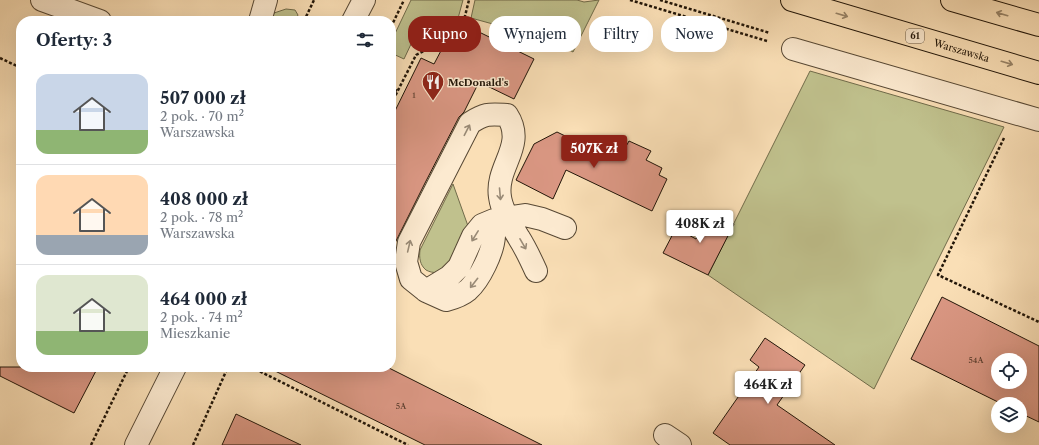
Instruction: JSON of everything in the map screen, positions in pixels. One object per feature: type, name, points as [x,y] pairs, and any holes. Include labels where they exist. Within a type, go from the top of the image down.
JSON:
[{"type":"main road","name":"Warszawska","points":[[792,0],[1039,73]]},
{"type":"main road","points":[[952,0],[1039,25]]},
{"type":"street","points":[[42,0],[86,16]]},
{"type":"street","points":[[261,16],[266,0]]},
{"type":"street","points":[[342,16],[347,0]]},
{"type":"street","points":[[356,16],[364,0]]},
{"type":"street","points":[[793,49],[1039,120]]},
{"type":"street","points":[[536,271],[530,258],[500,219],[500,185],[515,140],[512,124],[507,115],[489,113],[470,123],[409,242],[406,262],[411,279],[426,291],[449,277],[459,267],[473,236],[482,225],[500,219],[526,215],[542,219],[565,228]]},
{"type":"street","points":[[136,445],[173,372]]},
{"type":"path","points":[[306,16],[314,0]]},
{"type":"path","points":[[396,17],[404,0]]},
{"type":"path","points":[[397,91],[416,55],[461,32],[469,0]]},
{"type":"path","points":[[630,0],[793,49]]},
{"type":"path","points":[[0,58],[16,66]]},
{"type":"path","points":[[1006,136],[938,275],[1039,322]]},
{"type":"path","points":[[90,445],[126,372]]},
{"type":"path","points":[[193,445],[226,372]]},
{"type":"path","points":[[260,372],[408,445]]},
{"type":"green space","points":[[411,0],[463,0],[459,16],[408,16],[408,50],[404,59],[396,55],[396,32]]},
{"type":"green space","points":[[475,0],[577,0],[584,2],[599,0],[591,16],[589,16],[589,20],[581,36],[581,16],[489,16],[489,23],[481,21],[481,16],[471,16]]},
{"type":"green space","points":[[286,9],[295,10],[298,15],[272,16],[274,13]]},
{"type":"green space","points":[[810,71],[1004,127],[874,389],[708,275]]},
{"type":"green space","points":[[453,184],[468,226],[446,268],[439,272],[431,272],[426,270],[421,264],[420,250]]},
{"type":"building","points":[[481,33],[489,37],[489,52],[520,52],[534,59],[514,99],[479,82],[464,112],[459,117],[396,241],[396,109],[421,58],[434,64],[440,52],[481,52]]},
{"type":"building","points":[[557,132],[604,155],[609,143],[624,150],[629,141],[651,151],[646,160],[662,168],[659,175],[667,179],[652,211],[566,170],[553,199],[516,180],[534,144]]},
{"type":"building","points":[[710,211],[734,224],[708,275],[663,253],[676,228],[696,239]]},
{"type":"building","points":[[942,297],[1039,346],[1039,422],[1027,416],[1027,397],[991,397],[991,399],[911,359]]},
{"type":"building","points":[[765,338],[805,365],[777,405],[835,445],[730,445],[713,433],[759,367],[750,360]]},
{"type":"building","points":[[0,367],[16,367],[16,372],[95,372],[74,413],[0,376]]},
{"type":"building","points":[[277,372],[396,372],[542,445],[425,445]]},
{"type":"building","points":[[236,414],[301,445],[222,445]]},
{"type":"place","name":"McDonald's","points":[[433,102]]}]
